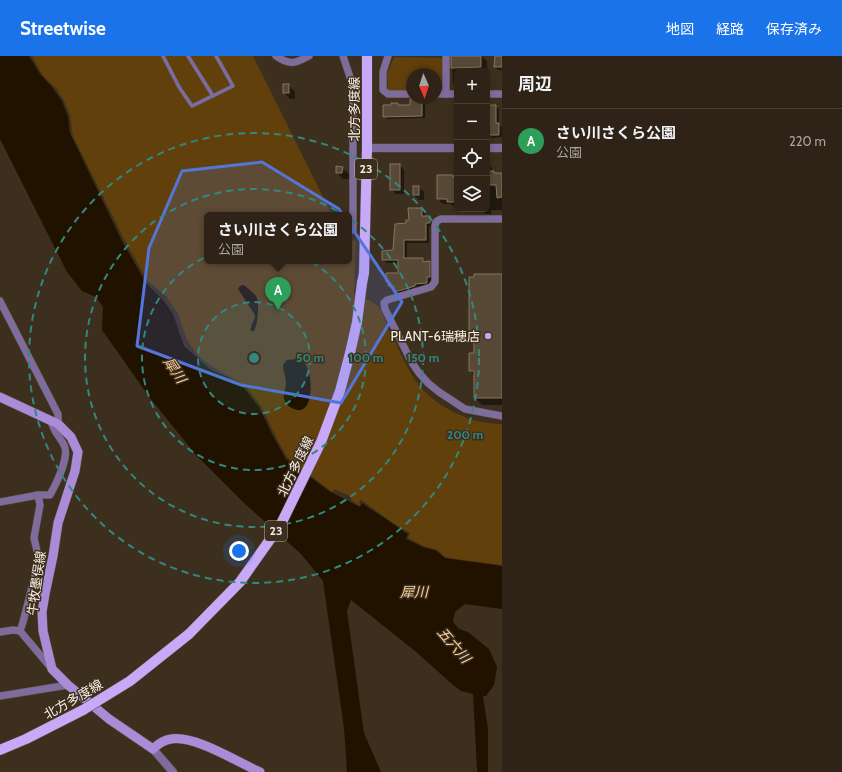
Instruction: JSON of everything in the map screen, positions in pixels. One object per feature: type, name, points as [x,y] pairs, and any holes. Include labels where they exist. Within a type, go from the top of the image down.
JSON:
[{"type":"main road","name":"北方多度線","points":[[0,750],[26,739],[83,710],[130,681],[189,634],[240,582],[281,524],[321,442],[340,391],[357,322],[362,282],[365,231],[367,56]]},
{"type":"main road","name":"牛牧墨俣線","points":[[0,397],[55,422],[71,436],[78,452],[75,472],[58,524],[53,556],[44,594],[42,612],[43,631],[52,669]]},
{"type":"main road","points":[[52,669],[68,685],[109,719],[153,749],[160,742],[171,738],[184,739],[201,744],[260,772]]},
{"type":"street","points":[[276,56],[286,62],[292,63],[298,62],[309,56]]},
{"type":"street","points":[[343,56],[353,86],[351,212]]},
{"type":"street","points":[[388,56],[383,72],[383,90],[388,94],[406,94]]},
{"type":"street","points":[[446,56],[446,94]]},
{"type":"street","points":[[442,94],[454,94]]},
{"type":"street","points":[[490,94],[502,94]]},
{"type":"street","points":[[367,148],[454,148]]},
{"type":"street","points":[[490,148],[502,148]]},
{"type":"street","points":[[502,219],[440,219],[437,221],[435,225],[435,282],[431,287],[387,300],[384,303],[385,308],[411,361],[428,383],[465,409],[502,416]]},
{"type":"street","points":[[352,230],[365,231]]},
{"type":"street","points":[[0,301],[58,414],[55,422],[55,431],[65,447],[66,455],[50,495],[38,495],[0,502]]},
{"type":"street","points":[[20,631],[37,568],[38,555],[34,538],[40,505],[38,495]]},
{"type":"street","points":[[0,632],[13,630],[20,631],[52,669]]},
{"type":"street","points":[[0,696],[68,685]]},
{"type":"street","points":[[153,749],[173,772]]},
{"type":"lane","points":[[163,56],[179,87],[192,106],[233,86],[216,56]]},
{"type":"lane","points":[[188,56],[213,96]]},
{"type":"highlighted area","points":[[262,162],[339,209],[402,302],[341,403],[241,385],[137,346],[149,248],[182,171]]},
{"type":"shaded area","points":[[32,56],[253,56],[331,212],[204,212],[204,264],[352,264],[352,239],[356,241],[354,294],[373,302],[380,308],[389,331],[415,380],[423,390],[442,406],[465,417],[478,421],[502,424],[502,565],[445,557],[436,549],[426,547],[408,538],[410,533],[393,523],[360,499],[359,506],[351,500],[352,497],[334,489],[332,492],[288,458],[261,406],[245,385],[214,368],[198,356],[187,340],[178,314],[166,296],[147,280],[123,237],[73,136],[70,115],[64,101],[56,88],[43,76]]},
{"type":"shaded area","points":[[394,57],[443,58],[443,91],[442,68],[406,68],[406,91],[388,91],[387,74]]},
{"type":"water","name":"犀川","points":[[0,56],[29,56],[40,74],[62,101],[68,117],[70,133],[122,241],[146,283],[164,301],[173,314],[184,346],[211,370],[227,377],[244,388],[259,407],[286,459],[329,491],[360,507],[362,503],[408,534],[406,539],[423,547],[437,551],[445,558],[502,566],[502,609],[465,604],[455,612],[453,622],[459,629],[468,632],[489,649],[497,667],[494,685],[486,696],[483,696],[488,729],[488,772],[478,772],[477,770],[473,694],[461,691],[453,685],[415,651],[351,600],[347,611],[364,733],[381,772],[347,772],[344,728],[323,581],[301,554],[244,503],[196,455],[150,398],[102,330],[103,307],[96,297],[82,291],[67,272],[0,139]]},
{"type":"water","points":[[244,285],[256,296],[258,303],[257,324],[254,331],[251,331],[251,329],[255,315],[238,289],[240,286]]},
{"type":"water","points":[[298,359],[303,361],[307,366],[311,383],[309,400],[306,407],[301,410],[294,409],[289,406],[284,399],[286,383],[283,365],[287,360]]},
{"type":"building","points":[[451,56],[481,56],[481,67],[451,68]]},
{"type":"building","points":[[495,56],[502,56],[502,67],[494,67]]},
{"type":"building","points":[[283,84],[289,84],[289,93],[283,93]]},
{"type":"building","points":[[398,103],[398,105],[422,104],[422,116],[383,117],[383,105]]},
{"type":"building","points":[[490,105],[496,105],[496,123],[499,123],[499,135],[490,135]]},
{"type":"building","points":[[390,164],[400,164],[400,190],[390,190]]},
{"type":"building","points":[[336,166],[343,167],[342,173],[336,173]]},
{"type":"building","points":[[490,171],[494,171],[494,173],[502,173],[502,197],[497,198],[496,185],[490,185]]},
{"type":"building","points":[[437,175],[453,175],[454,202],[447,202],[447,199],[437,199]]},
{"type":"building","points":[[413,186],[419,186],[419,195],[413,195]]},
{"type":"building","points":[[408,208],[422,208],[422,216],[430,216],[430,223],[426,223],[426,240],[404,240],[404,258],[423,258],[423,262],[430,261],[430,277],[427,277],[427,283],[415,284],[415,286],[394,291],[394,286],[388,286],[388,282],[386,282],[386,273],[398,273],[398,260],[382,260],[382,251],[393,250],[395,224],[406,223],[406,220],[409,220]]},
{"type":"building","name":"PLANT-6瑞穂店","points":[[474,274],[502,274],[502,398],[474,398],[474,371],[469,371],[469,353],[474,353],[474,339],[469,339],[469,277],[474,277]]},
{"type":"place","name":"さい川さくら公園","points":[[278,310]]},
{"type":"place","name":"PLANT-6瑞穂店","points":[[488,336]]},
{"type":"water label","name":"五六川","points":[[454,645]]}]
